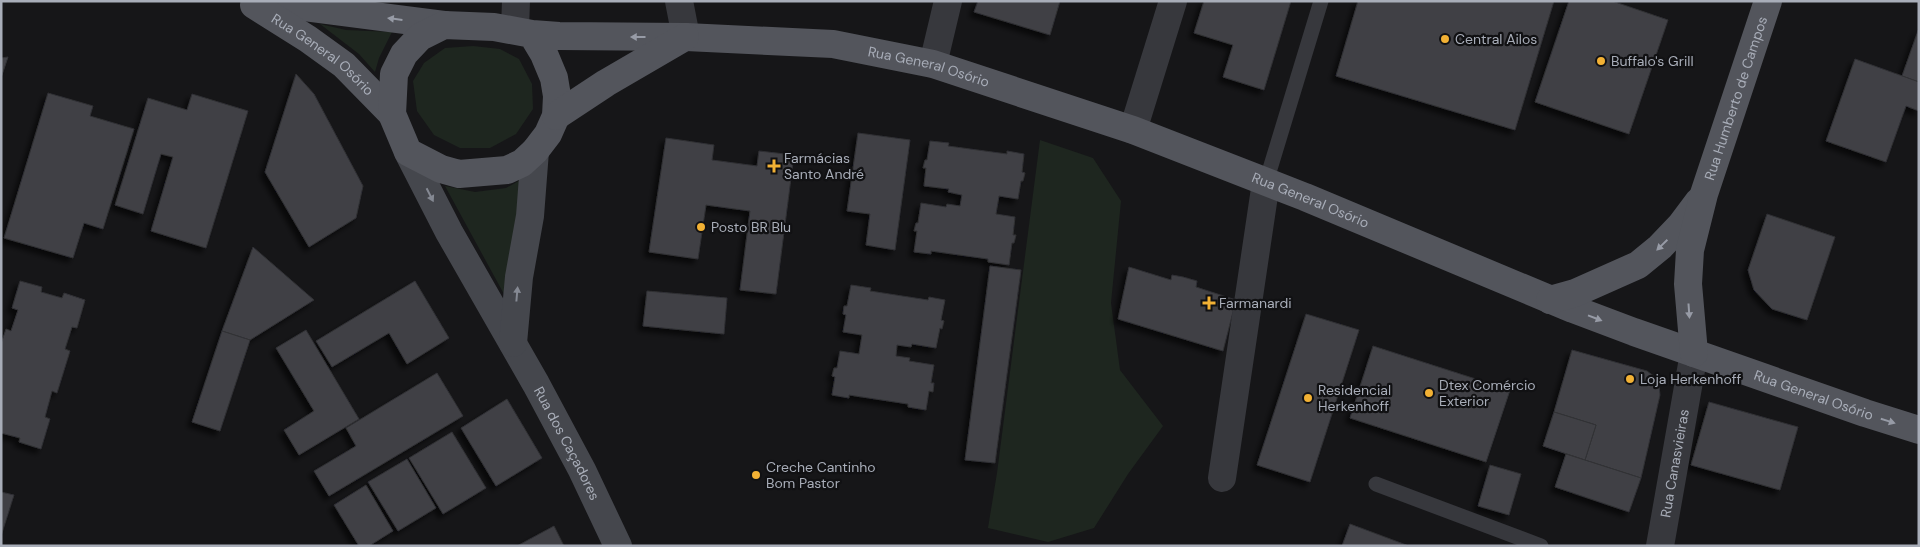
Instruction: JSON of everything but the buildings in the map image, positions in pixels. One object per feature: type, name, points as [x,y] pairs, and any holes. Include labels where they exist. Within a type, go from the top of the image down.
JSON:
[{"type":"main road","name":"Rua General Osório","points":[[248,1],[308,39],[344,65],[392,114]]},
{"type":"main road","name":"Rua General Osório","points":[[258,1],[444,25]]},
{"type":"main road","name":"Rua Humberto de Campos","points":[[1694,353],[1688,284],[1690,250],[1704,194],[1768,1]]},
{"type":"main road","points":[[444,25],[473,25],[523,32],[544,54],[554,78],[557,96],[556,116],[548,134],[535,151],[522,163],[507,170],[459,174],[441,169],[408,152],[392,114],[394,74],[404,54],[420,37],[444,25]]},
{"type":"main road","name":"Rua General Osório","points":[[523,32],[596,37],[686,36],[833,44],[933,64],[1133,130],[1266,182],[1550,300],[1634,332],[1919,430]]},
{"type":"main road","points":[[556,116],[606,83],[686,36]]},
{"type":"main road","points":[[513,343],[519,276],[530,216],[535,151]]},
{"type":"main road","name":"Rua dos Caçadores","points":[[408,152],[449,232],[513,343],[582,470],[618,546]]},
{"type":"main road","name":"Rua Humberto de Campos","points":[[1550,300],[1575,293],[1638,265],[1660,247],[1681,225],[1704,194]]},
{"type":"street","points":[[516,1],[523,32]]},
{"type":"street","points":[[680,1],[686,36]]},
{"type":"street","points":[[933,64],[948,1]]},
{"type":"street","points":[[1133,130],[1172,1]]},
{"type":"street","points":[[1222,478],[1266,182]]},
{"type":"street","name":"Rua Canasvieiras","points":[[1660,546],[1694,353]]},
{"type":"lane","points":[[1266,182],[1321,1]]},
{"type":"lane","points":[[1376,484],[1540,546]]},
{"type":"shaded area","points":[[320,24],[346,30],[392,32],[379,58],[375,72],[359,54]]},
{"type":"shaded area","points":[[473,46],[500,49],[519,59],[532,84],[533,109],[516,134],[490,148],[460,148],[434,135],[417,111],[413,81],[424,63],[445,48]]},
{"type":"shaded area","points":[[1040,140],[1093,158],[1121,201],[1111,303],[1120,370],[1163,426],[1128,474],[1094,528],[1048,542],[988,528],[997,473]]},
{"type":"shaded area","points":[[524,178],[505,296],[445,186],[475,192],[506,188]]},
{"type":"place","name":"Central Ailos","points":[[1445,39]]},
{"type":"place","name":"Buffalo's Grill","points":[[1601,61]]},
{"type":"place","name":"Farmácias Santo André","points":[[774,166]]},
{"type":"place","name":"Posto BR Blu","points":[[701,227]]},
{"type":"place","name":"Farmanardi","points":[[1209,303]]},
{"type":"place","name":"Loja Herkenhoff","points":[[1630,379]]},
{"type":"place","name":"Dtex Comércio Exterior","points":[[1429,393]]},
{"type":"place","name":"Residencial Herkenhoff","points":[[1308,398]]},
{"type":"place","name":"Creche Cantinho Bom Pastor","points":[[756,475]]}]
